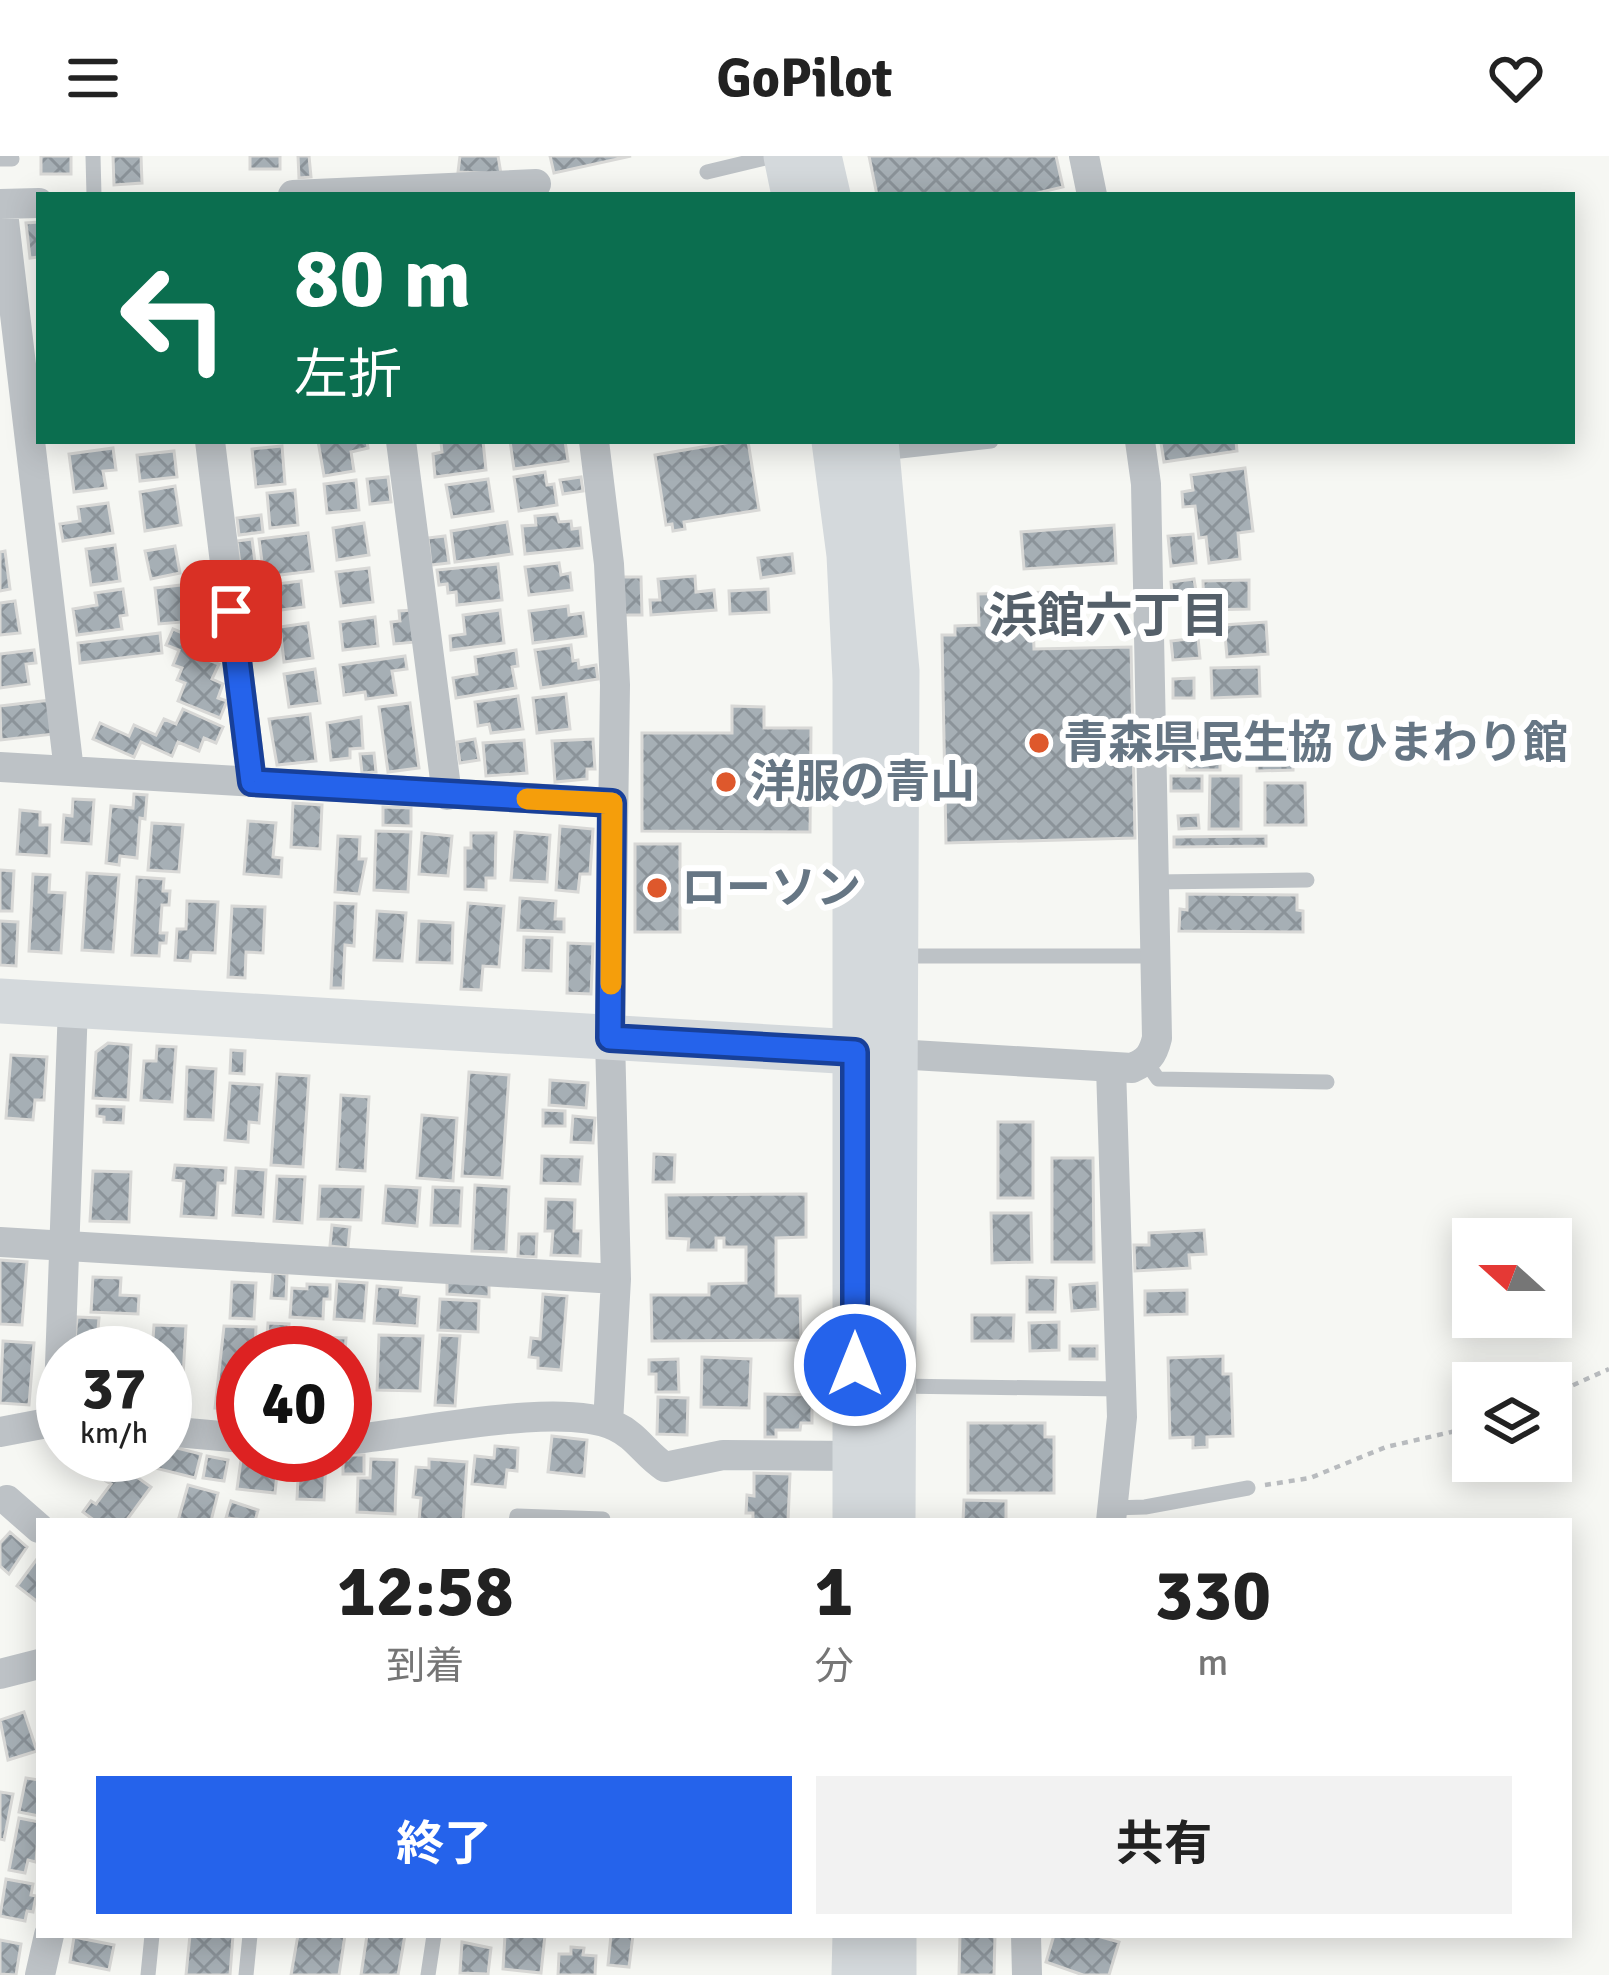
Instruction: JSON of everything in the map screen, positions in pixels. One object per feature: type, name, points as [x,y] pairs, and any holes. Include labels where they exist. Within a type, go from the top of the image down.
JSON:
[{"type":"street","points":[[786,156],[793,192]]},
{"type":"street","points":[[819,156],[827,192]]},
{"type":"street","points":[[1084,156],[1091,192]]},
{"type":"street","points":[[390,192],[535,178]]},
{"type":"street","points":[[36,203],[1,204],[69,771]]},
{"type":"street","points":[[210,444],[252,782]]},
{"type":"street","points":[[401,444],[448,795]]},
{"type":"street","points":[[593,444],[609,564],[615,686],[610,1038],[616,1279],[608,1423]]},
{"type":"street","points":[[834,444],[849,555],[893,1385],[893,1518]]},
{"type":"street","points":[[0,1000],[1132,1068],[1146,1061],[1157,1038],[1146,484],[1140,444]]},
{"type":"street","points":[[855,1518],[875,1053],[896,956],[897,671],[878,447]]},
{"type":"street","points":[[0,767],[612,803]]},
{"type":"street","points":[[62,1326],[73,1006]]},
{"type":"street","points":[[1111,1067],[1121,1389],[1112,1515]]},
{"type":"street","points":[[0,1242],[616,1279]]},
{"type":"street","points":[[372,1437],[541,1418],[608,1423],[634,1436],[665,1468],[723,1455],[855,1456]]},
{"type":"street","points":[[0,1432],[36,1425]]},
{"type":"street","points":[[7,1500],[36,1525]]},
{"type":"street","points":[[0,1674],[36,1665]]},
{"type":"street","points":[[40,1975],[49,1938]]},
{"type":"street","points":[[854,1975],[855,1938]]},
{"type":"street","points":[[894,1938],[894,1975]]},
{"type":"street","points":[[1026,1938],[1027,1975]]},
{"type":"lane","points":[[93,156],[94,192]]},
{"type":"lane","points":[[707,172],[774,156]]},
{"type":"lane","points":[[878,447],[934,444]]},
{"type":"lane","points":[[1154,882],[1307,880]]},
{"type":"lane","points":[[896,956],[1155,956]]},
{"type":"lane","points":[[1146,1061],[1158,1078],[1328,1082]]},
{"type":"lane","points":[[893,1385],[1121,1389]]},
{"type":"lane","points":[[1112,1515],[1247,1488]]},
{"type":"lane","points":[[517,1518],[574,1518]]},
{"type":"lane","points":[[148,1975],[152,1938]]},
{"type":"lane","points":[[246,1975],[250,1938]]},
{"type":"lane","points":[[428,1975],[434,1938]]},
{"type":"path","points":[[1572,1386],[1609,1369]]},
{"type":"path","points":[[1247,1488],[1310,1478],[1386,1447],[1452,1432]]},
{"type":"building","points":[[41,156],[71,156],[71,174],[41,174]]},
{"type":"building","points":[[113,156],[141,156],[142,183],[114,185]]},
{"type":"building","points":[[250,156],[280,156],[280,169],[250,169]]},
{"type":"building","points":[[298,156],[309,156],[311,177],[299,178]]},
{"type":"building","points":[[460,156],[498,156],[501,174],[458,172]]},
{"type":"building","points":[[550,156],[631,156],[554,173]]},
{"type":"building","points":[[869,156],[1056,156],[1063,187],[1042,192],[876,192]]},
{"type":"building","points":[[36,222],[36,257],[30,258],[26,223]]},
{"type":"building","points":[[319,444],[367,444],[368,448],[351,452],[354,471],[324,476]]},
{"type":"building","points":[[441,444],[483,444],[486,470],[435,477],[433,454],[442,452]]},
{"type":"building","points":[[510,444],[565,444],[568,461],[514,469]]},
{"type":"building","points":[[748,444],[759,510],[684,522],[685,529],[673,531],[672,524],[666,525],[655,455]]},
{"type":"building","points":[[1161,444],[1236,444],[1237,451],[1164,462]]},
{"type":"building","points":[[282,446],[285,484],[256,487],[252,449]]},
{"type":"building","points":[[113,448],[116,470],[103,471],[106,488],[74,492],[69,454]]},
{"type":"building","points":[[174,451],[177,477],[140,481],[137,455]]},
{"type":"building","points":[[1245,468],[1253,531],[1238,533],[1240,559],[1209,563],[1206,537],[1199,538],[1195,506],[1183,507],[1182,492],[1193,490],[1191,475]]},
{"type":"building","points":[[545,472],[547,485],[554,484],[557,505],[519,511],[514,477]]},
{"type":"building","points":[[388,477],[391,502],[370,504],[367,479]]},
{"type":"building","points":[[581,477],[583,491],[563,494],[560,480]]},
{"type":"building","points":[[488,479],[493,511],[452,517],[446,485]]},
{"type":"building","points":[[356,480],[359,510],[327,513],[324,484]]},
{"type":"building","points":[[175,486],[181,525],[145,531],[140,492]]},
{"type":"building","points":[[295,490],[298,525],[270,528],[267,493]]},
{"type":"building","points":[[108,503],[113,533],[63,541],[60,524],[80,521],[78,507]]},
{"type":"building","points":[[557,514],[559,522],[571,521],[572,529],[580,528],[582,548],[525,554],[522,526],[536,525],[535,516]]},
{"type":"building","points":[[261,515],[263,532],[239,535],[237,518]]},
{"type":"building","points":[[507,522],[512,554],[455,562],[451,531]]},
{"type":"building","points":[[364,523],[369,555],[337,560],[333,528]]},
{"type":"building","points":[[1114,525],[1116,563],[1024,569],[1021,532]]},
{"type":"building","points":[[308,533],[313,571],[264,577],[259,539]]},
{"type":"building","points":[[1193,534],[1196,563],[1171,566],[1168,536]]},
{"type":"building","points":[[445,536],[449,563],[431,565],[428,538]]},
{"type":"building","points":[[252,539],[255,562],[240,564],[237,541]]},
{"type":"building","points":[[115,545],[120,581],[91,585],[86,549]]},
{"type":"building","points":[[175,546],[180,573],[151,579],[145,551]]},
{"type":"building","points":[[5,551],[10,589],[0,591],[0,552]]},
{"type":"building","points":[[792,554],[794,573],[761,578],[758,558]]},
{"type":"building","points":[[559,563],[561,575],[570,573],[572,590],[529,595],[525,567]]},
{"type":"building","points":[[498,564],[502,600],[457,605],[456,592],[448,593],[447,584],[439,585],[437,570]]},
{"type":"building","points":[[369,568],[373,602],[341,606],[336,572]]},
{"type":"building","points":[[695,576],[696,592],[714,590],[716,610],[651,615],[650,600],[660,600],[658,579]]},
{"type":"building","points":[[621,577],[641,577],[642,615],[622,615]]},
{"type":"building","points":[[1194,579],[1196,591],[1172,594],[1171,582]]},
{"type":"building","points":[[1249,580],[1249,609],[1204,610],[1203,581]]},
{"type":"building","points":[[301,581],[304,607],[273,611],[269,585]]},
{"type":"building","points":[[190,584],[194,621],[159,624],[155,588]]},
{"type":"building","points":[[123,589],[127,615],[120,616],[122,629],[77,635],[73,609],[97,605],[95,593]]},
{"type":"building","points":[[768,589],[769,612],[730,614],[729,591]]},
{"type":"building","name":"青森県民生協 ひまわり館","points":[[1051,592],[1052,598],[1069,597],[1070,620],[1033,621],[1034,649],[1131,647],[1135,838],[946,843],[942,635],[955,635],[955,626],[979,625],[978,594]]},
{"type":"building","points":[[15,601],[20,633],[0,635],[0,603]]},
{"type":"building","points":[[568,606],[569,615],[583,613],[586,636],[533,643],[529,611]]},
{"type":"building","points":[[413,610],[416,642],[394,644],[391,622],[400,621],[399,611]]},
{"type":"building","points":[[500,610],[504,643],[451,650],[450,636],[465,634],[463,615]]},
{"type":"building","points":[[375,617],[378,646],[343,650],[340,622]]},
{"type":"building","points":[[1266,622],[1268,654],[1227,657],[1224,625]]},
{"type":"building","points":[[308,623],[313,658],[284,662],[280,627]]},
{"type":"building","points":[[173,629],[214,646],[208,660],[219,664],[212,679],[223,684],[218,698],[227,701],[220,718],[178,701],[185,683],[177,680],[182,668],[173,665],[179,650],[166,645]]},
{"type":"building","points":[[160,633],[162,653],[80,663],[78,643]]},
{"type":"building","points":[[1198,638],[1200,658],[1173,660],[1171,641]]},
{"type":"building","points":[[571,645],[573,661],[578,660],[579,668],[596,665],[598,679],[541,688],[535,650]]},
{"type":"building","points":[[34,650],[36,663],[26,664],[29,684],[0,688],[0,654]]},
{"type":"building","points":[[516,650],[518,666],[512,667],[516,688],[456,698],[453,678],[477,674],[475,657]]},
{"type":"building","points":[[405,656],[407,669],[392,671],[396,695],[366,699],[365,692],[344,695],[340,665]]},
{"type":"building","points":[[1259,667],[1260,696],[1212,698],[1211,668]]},
{"type":"building","points":[[315,669],[320,703],[289,707],[284,674]]},
{"type":"building","points":[[1194,678],[1194,698],[1173,698],[1173,679]]},
{"type":"building","points":[[566,694],[570,729],[537,733],[533,698]]},
{"type":"building","points":[[518,696],[523,729],[491,733],[489,724],[478,726],[475,702]]},
{"type":"building","points":[[51,700],[54,734],[1,740],[0,706]]},
{"type":"building","points":[[410,703],[419,768],[388,772],[379,707]]},
{"type":"building","name":"洋服の青山","points":[[732,706],[764,707],[764,728],[811,728],[810,832],[642,831],[642,733],[732,733]]},
{"type":"building","points":[[183,709],[223,727],[216,743],[204,738],[199,751],[178,742],[172,756],[141,742],[134,757],[93,739],[100,723],[129,736],[134,725],[156,735],[164,719],[176,724]]},
{"type":"building","points":[[310,714],[316,761],[277,765],[269,719]]},
{"type":"building","points":[[361,717],[363,748],[350,749],[350,758],[331,760],[327,723]]},
{"type":"building","points":[[1187,730],[1220,730],[1220,770],[1187,770]]},
{"type":"building","points":[[1256,730],[1293,730],[1293,770],[1257,771]]},
{"type":"building","points":[[475,739],[479,760],[460,763],[457,742]]},
{"type":"building","points":[[593,739],[595,769],[587,769],[587,779],[555,782],[552,741]]},
{"type":"building","points":[[524,740],[527,773],[486,776],[483,743]]},
{"type":"building","points":[[374,753],[376,772],[362,773],[360,754]]},
{"type":"building","points":[[1171,776],[1202,776],[1202,791],[1171,791]]},
{"type":"building","points":[[1210,776],[1241,776],[1241,829],[1209,829]]},
{"type":"building","points":[[1265,783],[1305,783],[1306,825],[1265,825]]},
{"type":"building","points":[[134,794],[147,795],[137,858],[120,856],[119,865],[106,863],[111,806],[133,808]]},
{"type":"building","points":[[73,799],[94,800],[91,844],[62,842],[64,815],[72,816]]},
{"type":"building","points":[[293,803],[322,805],[320,849],[291,847]]},
{"type":"building","points":[[383,807],[411,808],[411,826],[383,825]]},
{"type":"building","points":[[20,810],[40,812],[40,825],[50,825],[49,856],[17,854]]},
{"type":"building","points":[[1198,815],[1199,828],[1179,829],[1178,816]]},
{"type":"building","points":[[248,821],[276,823],[273,857],[282,858],[281,877],[244,874]]},
{"type":"building","points":[[152,823],[183,825],[179,872],[148,870]]},
{"type":"building","points":[[560,826],[593,829],[590,874],[580,874],[578,892],[556,890]]},
{"type":"building","points":[[376,831],[411,832],[408,892],[374,890]]},
{"type":"building","points":[[515,832],[550,835],[547,882],[511,880]]},
{"type":"building","points":[[422,833],[452,836],[448,876],[419,874]]},
{"type":"building","points":[[471,833],[496,833],[495,878],[486,878],[486,890],[465,889],[465,848],[471,848]]},
{"type":"building","points":[[338,836],[360,837],[359,859],[366,859],[359,894],[335,892]]},
{"type":"building","points":[[1266,836],[1266,846],[1174,847],[1174,837]]},
{"type":"building","name":"ローソン","points":[[635,844],[680,844],[680,932],[635,932]]},
{"type":"building","points":[[0,870],[14,871],[12,911],[0,911]]},
{"type":"building","points":[[87,873],[119,875],[113,952],[82,950]]},
{"type":"building","points":[[33,874],[50,875],[49,892],[65,893],[61,953],[29,951]]},
{"type":"building","points":[[137,877],[164,879],[163,891],[170,891],[169,905],[162,905],[160,933],[167,933],[159,956],[132,955]]},
{"type":"building","points":[[1187,894],[1297,895],[1303,932],[1179,931],[1180,909],[1187,910]]},
{"type":"building","points":[[520,898],[556,901],[555,919],[564,919],[564,932],[518,930]]},
{"type":"building","points":[[187,901],[218,902],[215,953],[191,952],[190,961],[175,960],[177,929],[186,929]]},
{"type":"building","points":[[335,903],[356,904],[354,946],[345,945],[343,988],[331,988]]},
{"type":"building","points":[[468,903],[504,906],[499,967],[483,966],[481,990],[461,989]]},
{"type":"building","points":[[232,906],[265,907],[263,953],[246,952],[245,978],[228,977]]},
{"type":"building","points":[[377,911],[406,913],[402,961],[374,960]]},
{"type":"building","points":[[0,921],[18,922],[16,966],[0,965]]},
{"type":"building","points":[[419,921],[453,923],[452,963],[417,962]]},
{"type":"building","points":[[524,937],[552,938],[551,971],[523,970]]},
{"type":"building","points":[[568,943],[593,944],[591,994],[567,993]]},
{"type":"building","points":[[108,1043],[131,1045],[128,1100],[93,1098],[96,1052]]},
{"type":"building","points":[[157,1046],[176,1047],[172,1102],[141,1100],[144,1061],[156,1061]]},
{"type":"building","points":[[231,1050],[245,1051],[244,1074],[230,1073]]},
{"type":"building","points":[[11,1055],[47,1057],[44,1100],[35,1100],[33,1120],[6,1118]]},
{"type":"building","points":[[187,1067],[216,1069],[213,1120],[185,1119]]},
{"type":"building","points":[[469,1072],[509,1075],[502,1178],[462,1176]]},
{"type":"building","points":[[277,1074],[309,1076],[303,1167],[271,1165]]},
{"type":"building","points":[[550,1080],[588,1083],[586,1108],[549,1105]]},
{"type":"building","points":[[230,1083],[262,1085],[259,1123],[249,1122],[248,1142],[225,1140]]},
{"type":"building","points":[[341,1095],[369,1097],[365,1171],[337,1169]]},
{"type":"building","points":[[97,1106],[124,1107],[123,1123],[104,1122],[104,1117],[97,1116]]},
{"type":"building","points":[[543,1110],[565,1111],[565,1126],[543,1126]]},
{"type":"building","points":[[422,1115],[457,1118],[453,1181],[417,1178]]},
{"type":"building","points":[[573,1116],[595,1118],[593,1143],[571,1142]]},
{"type":"building","points":[[998,1122],[1033,1122],[1033,1198],[998,1198]]},
{"type":"building","points":[[654,1154],[675,1155],[674,1182],[653,1182]]},
{"type":"building","points":[[542,1156],[582,1157],[580,1184],[541,1183]]},
{"type":"building","points":[[1052,1158],[1093,1158],[1094,1262],[1052,1262]]},
{"type":"building","points":[[175,1165],[226,1168],[225,1183],[218,1183],[216,1218],[181,1216],[184,1181],[173,1180]]},
{"type":"building","points":[[236,1168],[266,1170],[263,1217],[233,1215]]},
{"type":"building","points":[[93,1171],[131,1172],[129,1222],[90,1221]]},
{"type":"building","points":[[277,1176],[305,1177],[302,1223],[274,1221]]},
{"type":"building","points":[[475,1185],[509,1187],[506,1252],[472,1251]]},
{"type":"building","points":[[320,1186],[363,1187],[361,1220],[318,1219]]},
{"type":"building","points":[[386,1186],[420,1188],[417,1226],[383,1223]]},
{"type":"building","points":[[433,1187],[462,1188],[460,1226],[431,1225]]},
{"type":"building","points":[[806,1194],[806,1237],[776,1238],[776,1296],[800,1296],[801,1340],[652,1341],[651,1295],[709,1295],[709,1284],[746,1283],[746,1247],[724,1247],[724,1238],[716,1238],[716,1250],[688,1250],[689,1239],[667,1238],[666,1195]]},
{"type":"building","points":[[546,1199],[575,1200],[574,1231],[581,1231],[580,1256],[551,1255],[553,1231],[545,1231]]},
{"type":"building","points":[[991,1213],[1031,1213],[1032,1262],[992,1263]]},
{"type":"building","points":[[332,1225],[350,1227],[348,1248],[330,1246]]},
{"type":"building","points":[[1204,1230],[1206,1254],[1189,1255],[1190,1268],[1135,1271],[1134,1245],[1149,1245],[1149,1233]]},
{"type":"building","points":[[519,1234],[537,1234],[536,1257],[518,1256]]},
{"type":"building","points":[[0,1260],[27,1262],[22,1325],[0,1324]]},
{"type":"building","points":[[273,1273],[287,1274],[286,1299],[271,1298]]},
{"type":"building","points":[[93,1277],[121,1278],[120,1295],[139,1296],[138,1314],[91,1312]]},
{"type":"building","points":[[1027,1277],[1056,1278],[1055,1312],[1027,1312]]},
{"type":"building","points":[[337,1281],[367,1283],[364,1321],[334,1319]]},
{"type":"building","points":[[232,1282],[256,1283],[254,1319],[230,1318]]},
{"type":"building","points":[[447,1282],[489,1284],[489,1297],[447,1294]]},
{"type":"building","points":[[1097,1283],[1098,1309],[1072,1311],[1070,1285]]},
{"type":"building","points":[[307,1284],[330,1285],[323,1319],[290,1317],[292,1288],[307,1289]]},
{"type":"building","points":[[377,1286],[401,1288],[400,1295],[419,1297],[417,1326],[374,1323]]},
{"type":"building","points":[[1187,1290],[1187,1314],[1145,1315],[1145,1291]]},
{"type":"building","points":[[543,1294],[567,1296],[561,1370],[538,1368],[538,1358],[529,1357],[531,1338],[540,1339]]},
{"type":"building","points":[[440,1299],[479,1301],[478,1332],[438,1330]]},
{"type":"building","points":[[972,1315],[1014,1315],[1013,1341],[972,1341]]},
{"type":"building","points":[[77,1317],[99,1318],[98,1326],[76,1326]]},
{"type":"building","points":[[1059,1322],[1059,1350],[1030,1351],[1029,1323]]},
{"type":"building","points":[[379,1335],[423,1336],[420,1391],[377,1390]]},
{"type":"building","points":[[440,1335],[460,1336],[455,1406],[435,1405]]},
{"type":"building","points":[[3,1341],[34,1343],[29,1405],[0,1403]]},
{"type":"building","points":[[1070,1346],[1097,1346],[1097,1359],[1070,1359]]},
{"type":"building","points":[[1223,1356],[1223,1374],[1231,1374],[1233,1436],[1207,1437],[1207,1447],[1193,1448],[1193,1437],[1170,1438],[1168,1358]]},
{"type":"building","points":[[702,1357],[751,1359],[749,1408],[701,1407]]},
{"type":"building","points":[[678,1359],[679,1392],[656,1392],[656,1374],[649,1374],[649,1360]]},
{"type":"building","points":[[765,1394],[812,1395],[812,1423],[765,1437]]},
{"type":"building","points":[[658,1397],[688,1398],[687,1435],[657,1434]]},
{"type":"building","points":[[968,1423],[1045,1423],[1045,1437],[1054,1437],[1054,1493],[968,1493]]},
{"type":"building","points":[[552,1436],[587,1440],[584,1476],[548,1472]]},
{"type":"building","points":[[495,1446],[518,1448],[517,1471],[507,1470],[505,1487],[472,1484],[475,1456],[494,1458]]},
{"type":"building","points":[[192,1452],[201,1454],[192,1477]]},
{"type":"building","points":[[207,1456],[216,1458],[216,1480],[203,1478]]},
{"type":"building","points":[[372,1459],[397,1460],[395,1514],[357,1512],[358,1482],[372,1482]]},
{"type":"building","points":[[429,1459],[467,1462],[463,1518],[419,1518],[421,1498],[413,1497],[416,1467],[429,1468]]},
{"type":"building","points":[[754,1473],[790,1474],[788,1518],[753,1518],[753,1513],[746,1513],[747,1495],[754,1496]]},
{"type":"building","points":[[108,1482],[144,1482],[151,1487],[128,1518],[91,1518],[83,1512],[111,1484]]},
{"type":"building","points":[[238,1482],[276,1482],[275,1493],[237,1489]]},
{"type":"building","points":[[298,1482],[325,1482],[324,1500],[297,1499]]},
{"type":"building","points":[[188,1485],[218,1493],[212,1518],[179,1518]]},
{"type":"building","points":[[964,1500],[1006,1501],[1006,1518],[963,1518]]},
{"type":"building","points":[[231,1501],[258,1510],[256,1518],[226,1518]]},
{"type":"building","points":[[10,1532],[27,1547],[9,1574],[0,1566],[0,1543]]},
{"type":"building","points":[[36,1560],[36,1601],[17,1586]]},
{"type":"building","points":[[24,1712],[36,1751],[8,1760],[0,1720]]},
{"type":"building","points":[[26,1778],[36,1780],[36,1815],[19,1812]]},
{"type":"building","points":[[0,1792],[13,1794],[4,1840],[0,1839]]},
{"type":"building","points":[[19,1818],[36,1821],[36,1862],[28,1860],[25,1873],[9,1870]]},
{"type":"building","points":[[6,1879],[33,1884],[33,1912],[27,1911],[25,1921],[0,1916]]},
{"type":"building","points":[[74,1938],[114,1945],[109,1970],[70,1962]]},
{"type":"building","points":[[190,1938],[233,1938],[230,1975],[186,1975]]},
{"type":"building","points":[[297,1938],[345,1938],[339,1975],[291,1975]]},
{"type":"building","points":[[367,1938],[404,1938],[398,1975],[361,1975]]},
{"type":"building","points":[[505,1938],[545,1938],[541,1973],[503,1969]]},
{"type":"building","points":[[611,1938],[633,1938],[629,1967],[608,1965]]},
{"type":"building","points":[[960,1938],[995,1938],[994,1975],[959,1975]]},
{"type":"building","points":[[1053,1938],[1119,1942],[1109,1975],[1083,1975],[1046,1962]]},
{"type":"building","points":[[0,1940],[21,1944],[16,1975],[0,1974]]},
{"type":"building","points":[[462,1942],[491,1948],[488,1974],[460,1973]]},
{"type":"building","points":[[571,1947],[596,1956],[595,1975],[558,1975],[559,1954],[571,1954]]},
{"type":"slow traffic","points":[[527,799],[612,803],[611,984]]},
{"type":"place","name":"青森県民生協 ひまわり館","points":[[1039,743]]},
{"type":"place","name":"洋服の青山","points":[[726,782]]},
{"type":"place","name":"ローソン","points":[[657,888]]},
{"type":"district","name":"浜館六丁目","points":[[1109,616]]},
{"type":"route","points":[[231,611],[252,782],[612,803],[610,1038],[855,1052],[855,1365]]}]
